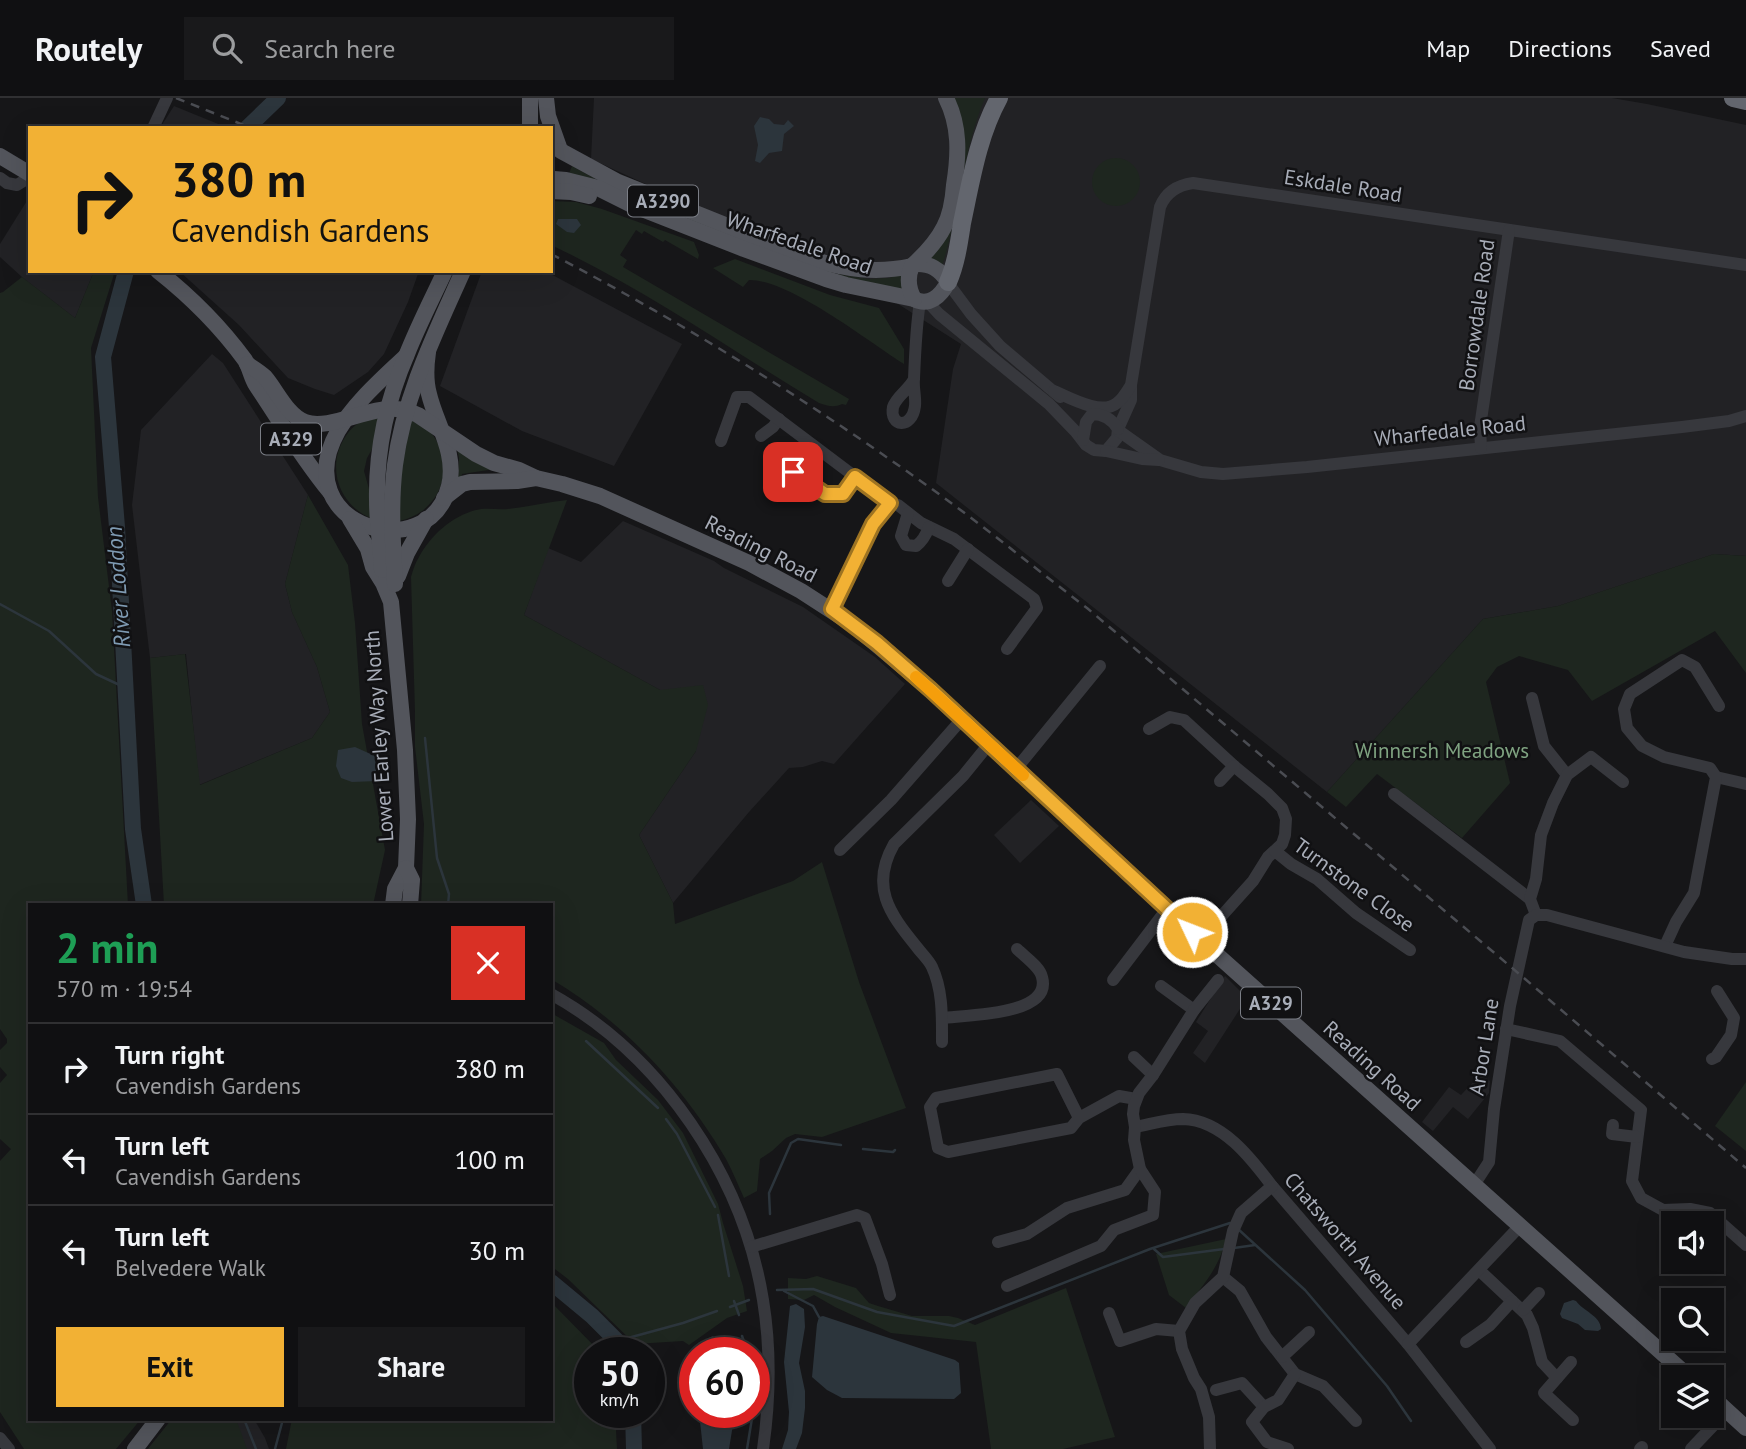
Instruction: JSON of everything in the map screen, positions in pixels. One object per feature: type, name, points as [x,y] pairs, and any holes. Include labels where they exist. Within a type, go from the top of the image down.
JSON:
[{"type":"highway","points":[[948,282],[976,159],[991,113],[999,98]]},
{"type":"highway","points":[[1733,98],[1746,101]]},
{"type":"main road","points":[[530,98],[530,126]]},
{"type":"main road","points":[[546,98],[551,126]]},
{"type":"main road","points":[[913,265],[932,267],[942,274],[948,282],[941,294],[921,301],[909,284],[913,265],[940,234],[951,205],[958,144],[954,118],[946,98]]},
{"type":"main road","points":[[553,182],[566,166],[565,157],[558,149]]},
{"type":"main road","name":"Wharfedale Road","points":[[558,149],[618,182],[810,259],[842,268],[864,270],[913,265]]},
{"type":"main road","points":[[0,156],[28,173]]},
{"type":"main road","name":"Wharfedale Road","points":[[553,184],[570,192],[632,205],[826,279],[921,301]]},
{"type":"main road","name":"A329","points":[[160,273],[208,315],[247,364],[262,375],[296,417],[316,424],[388,408],[418,415],[441,431]]},
{"type":"main road","name":"Lower Earley Way North","points":[[393,903],[395,889],[406,868],[407,789],[385,530],[377,482],[388,408],[406,356],[444,273]]},
{"type":"main road","name":"Lower Earley Way North","points":[[385,530],[395,464],[417,376],[462,273]]},
{"type":"main road","name":"Lower Earley Way North","points":[[428,352],[427,386],[450,463],[449,487],[444,498]]},
{"type":"main road","name":"Lower Earley Way North","points":[[347,418],[406,356]]},
{"type":"main road","name":"A329","points":[[247,364],[254,381],[286,431],[348,517]]},
{"type":"main road","name":"A329","points":[[331,494],[327,479],[329,453],[347,418]]},
{"type":"main road","name":"Reading Road","points":[[441,431],[483,458],[536,478],[589,492],[752,565],[832,609],[877,643],[1200,940],[1676,1365]]},
{"type":"main road","name":"Reading Road","points":[[444,498],[462,484],[470,482],[536,478]]},
{"type":"main road","points":[[389,584],[426,519],[444,498]]},
{"type":"main road","points":[[348,517],[361,524],[385,530],[412,526],[426,519]]},
{"type":"main road","name":"Lower Earley Way North","points":[[348,517],[368,549],[373,567],[389,584]]},
{"type":"main road","name":"Lower Earley Way North","points":[[406,868],[412,880],[410,903]]},
{"type":"main road","points":[[1724,1408],[1746,1428]]},
{"type":"main road","points":[[135,1449],[156,1421]]},
{"type":"street","points":[[154,126],[167,98]]},
{"type":"street","points":[[0,178],[17,185],[28,176]]},
{"type":"street","name":"Eskdale Road","points":[[1131,385],[1160,207],[1167,195],[1179,186],[1194,183],[1746,265]]},
{"type":"street","name":"Borrowdale Road","points":[[1481,448],[1480,427],[1509,230]]},
{"type":"street","points":[[948,282],[971,314],[1010,355],[1054,391],[1109,418],[1119,430]]},
{"type":"street","points":[[913,381],[916,329],[921,301],[1049,404],[1086,445],[1094,450],[1106,451],[1115,443],[1130,400],[1131,385]]},
{"type":"street","points":[[1083,440],[1086,422],[1096,412],[1117,403],[1131,385]]},
{"type":"street","points":[[721,441],[737,397],[749,397],[890,503],[898,505],[929,527],[968,549],[1034,599],[1037,608],[1007,649]]},
{"type":"street","name":"Wharfedale Road","points":[[1106,451],[1160,460],[1201,472],[1231,474],[1693,426],[1746,416]]},
{"type":"street","points":[[761,436],[773,428],[779,419]]},
{"type":"street","name":"Wharfedale Road","points":[[1119,430],[1160,460]]},
{"type":"street","points":[[793,472],[825,494],[843,494],[855,477]]},
{"type":"street","points":[[832,609],[873,524],[890,503]]},
{"type":"street","points":[[908,513],[901,536],[906,545],[920,544],[929,527]]},
{"type":"street","points":[[947,581],[968,549]]},
{"type":"street","points":[[1719,706],[1695,667],[1682,660],[1630,694],[1624,709],[1627,728],[1642,746],[1664,757],[1710,768],[1716,777],[1746,784]]},
{"type":"street","points":[[1016,769],[1100,666]]},
{"type":"street","points":[[1532,698],[1544,746],[1567,775]]},
{"type":"street","points":[[1149,729],[1170,717],[1184,720],[1268,793],[1282,808],[1286,818],[1282,844],[1200,940]]},
{"type":"street","points":[[840,850],[891,800],[962,719]]},
{"type":"street","points":[[942,1042],[942,1017],[932,965],[887,906],[882,887],[883,874],[887,856],[894,844],[963,776],[989,744]]},
{"type":"street","points":[[1623,782],[1591,757],[1567,775],[1541,835],[1536,879],[1530,899],[1535,915],[1547,915],[1684,952],[1746,959]]},
{"type":"street","points":[[1220,781],[1234,766]]},
{"type":"street","points":[[1665,946],[1694,892],[1716,777]]},
{"type":"street","points":[[1394,794],[1530,899]]},
{"type":"street","name":"Turnstone Close","points":[[1275,851],[1317,879],[1356,913],[1410,950]]},
{"type":"street","points":[[1113,980],[1167,909]]},
{"type":"street","name":"Arbor Lane","points":[[1474,1185],[1489,1162],[1494,1109],[1514,984],[1529,920],[1535,915]]},
{"type":"street","points":[[942,1017],[1015,1009],[1029,1004],[1039,995],[1043,985],[1042,975],[1017,949]]},
{"type":"street","points":[[1007,1286],[1101,1246],[1114,1230],[1153,1215],[1155,1192],[1140,1169],[1134,1140],[1133,1114],[1136,1098],[1217,980]]},
{"type":"street","points":[[1161,986],[1194,1010]]},
{"type":"street","points":[[1712,1059],[1731,1035],[1734,1018],[1717,991]]},
{"type":"street","points":[[554,996],[621,1043],[670,1095],[709,1154],[738,1211],[751,1247],[763,1301],[767,1350],[767,1406],[763,1449]]},
{"type":"street","points":[[1506,1029],[1560,1041],[1641,1110],[1632,1181],[1641,1198],[1663,1210],[1690,1209],[1710,1213],[1746,1245]]},
{"type":"street","points":[[1134,1057],[1153,1075]]},
{"type":"street","points":[[1079,1118],[1057,1073],[936,1098],[930,1107],[938,1148],[948,1152],[1071,1128],[1079,1118],[1119,1096],[1136,1098]]},
{"type":"street","name":"Chatsworth Avenue","points":[[1135,1127],[1181,1119],[1197,1121],[1220,1132],[1255,1163],[1408,1344],[1490,1449]]},
{"type":"street","points":[[1612,1134],[1637,1137]]},
{"type":"street","points":[[998,1242],[1027,1234],[1067,1208],[1125,1190],[1140,1169]]},
{"type":"street","points":[[1210,1449],[1209,1417],[1201,1389],[1182,1349],[1179,1331],[1195,1303],[1223,1278],[1232,1237],[1241,1213],[1272,1186]]},
{"type":"street","points":[[751,1247],[858,1215],[865,1218],[890,1294]]},
{"type":"street","points":[[1408,1344],[1520,1226]]},
{"type":"street","points":[[1479,1270],[1523,1310],[1531,1322],[1542,1362],[1557,1378]]},
{"type":"street","points":[[1223,1278],[1240,1291],[1266,1337],[1295,1374],[1323,1386],[1356,1421]]},
{"type":"street","points":[[1523,1310],[1539,1293]]},
{"type":"street","points":[[1466,1342],[1490,1325],[1512,1301]]},
{"type":"street","points":[[1109,1313],[1120,1341],[1156,1329],[1179,1331]]},
{"type":"street","points":[[1282,1357],[1309,1332]]},
{"type":"street","points":[[1571,1362],[1544,1393],[1573,1420]]},
{"type":"street","points":[[1288,1449],[1265,1445],[1252,1422],[1264,1408],[1278,1400],[1295,1374]]},
{"type":"street","points":[[1216,1390],[1245,1378],[1264,1408]]},
{"type":"street","points":[[1691,1449],[1727,1411]]},
{"type":"street","points":[[0,1437],[9,1449]]},
{"type":"shaded area","points":[[594,98],[1612,98],[1746,125],[1746,556],[1714,554],[1558,606],[1483,619],[1327,792],[936,483],[953,369],[961,344],[873,288],[591,159]]},
{"type":"shaded area","points":[[174,106],[223,126],[161,126]]},
{"type":"shaded area","points":[[760,117],[769,119],[774,124],[784,125],[788,120],[794,126],[784,134],[782,151],[769,153],[760,163],[755,161],[758,145],[754,126]]},
{"type":"shaded area","points":[[28,199],[28,273],[93,273],[75,318],[0,257],[0,244]]},
{"type":"shaded area","points":[[558,219],[577,219],[581,225],[574,233],[567,232],[556,224]]},
{"type":"shaded area","points":[[181,273],[418,273],[384,354],[368,372],[334,395],[288,378],[239,325]]},
{"type":"shaded area","points":[[481,273],[549,273],[682,344],[614,466],[522,431],[440,386]]},
{"type":"shaded area","points":[[212,354],[223,363],[308,495],[285,584],[292,612],[317,667],[330,712],[312,738],[199,785],[186,654],[150,658],[132,505],[141,430]]},
{"type":"shaded area","points":[[623,521],[714,561],[803,607],[875,657],[905,684],[834,764],[822,761],[789,768],[673,903],[639,835],[696,751],[660,690],[524,615],[548,548],[581,562]]},
{"type":"shaded area","points":[[355,747],[375,756],[377,781],[352,782],[341,778],[336,766],[338,750]]},
{"type":"shaded area","points":[[1031,800],[1059,826],[1020,863],[994,835]]},
{"type":"shaded area","points":[[1225,976],[1247,998],[1205,1063],[1193,1053],[1208,1031],[1196,1022]]},
{"type":"shaded area","points":[[1481,1074],[1490,1081],[1489,1093],[1468,1119],[1453,1107],[1433,1131],[1422,1122],[1449,1087],[1461,1095]]},
{"type":"shaded area","points":[[1573,1300],[1595,1317],[1601,1329],[1585,1330],[1562,1318],[1560,1314],[1564,1303]]},
{"type":"shaded area","points":[[796,1304],[804,1309],[805,1327],[799,1363],[805,1391],[805,1408],[802,1433],[796,1449],[782,1449],[788,1430],[789,1412],[784,1362],[790,1306]]},
{"type":"shaded area","points":[[823,1316],[955,1360],[959,1363],[961,1393],[954,1399],[842,1398],[827,1390],[812,1377],[817,1324],[819,1317]]},
{"type":"shaded area","points":[[170,1421],[255,1421],[269,1449],[148,1449]]},
{"type":"shaded area","points":[[701,1428],[732,1428],[729,1449],[703,1449]]},
{"type":"green space","points":[[952,98],[985,98],[971,139],[942,266],[929,259],[948,229]]},
{"type":"green space","points":[[1116,158],[1133,165],[1140,182],[1133,199],[1116,206],[1099,199],[1092,182],[1099,165]]},
{"type":"green space","points":[[572,166],[603,183],[769,250],[568,176]]},
{"type":"green space","points":[[553,201],[576,202],[602,209],[694,242],[698,259],[665,240],[663,242],[644,231],[642,234],[636,230],[620,255],[627,260],[623,267],[849,399],[846,405],[831,406],[819,403],[654,300],[553,246]]},
{"type":"green space","points":[[774,252],[837,274],[869,279],[904,274],[908,293],[847,279]]},
{"type":"green space","points":[[735,259],[830,295],[879,308],[904,349],[904,364],[806,300],[766,282],[749,280],[743,287],[713,268]]},
{"type":"green space","points":[[93,273],[114,273],[91,348],[98,497],[112,611],[128,903],[28,903],[28,1421],[139,1421],[116,1449],[24,1449],[0,1412],[0,1161],[11,1149],[0,1139],[0,1083],[7,1075],[0,1067],[0,1050],[7,1043],[7,1039],[0,1029],[0,293],[22,277],[75,318]]},
{"type":"green space","points":[[380,413],[379,437],[367,458],[364,471],[374,507],[373,519],[361,513],[343,494],[336,470],[341,445],[351,429]]},
{"type":"green space","points":[[411,418],[434,436],[442,453],[443,479],[439,491],[423,510],[398,521],[402,467]]},
{"type":"green space","points":[[457,448],[495,469],[462,474],[461,480],[458,480]]},
{"type":"green space","points":[[308,495],[348,565],[362,724],[385,850],[373,903],[164,903],[150,658],[185,654],[200,785],[312,738],[330,712],[317,667],[292,612],[285,584]]},
{"type":"green space","points":[[567,500],[524,615],[660,690],[703,685],[708,705],[696,751],[639,835],[673,903],[675,924],[793,881],[822,862],[859,982],[906,1108],[822,1137],[795,1134],[786,1138],[760,1159],[757,1191],[744,1198],[726,1159],[709,1132],[691,1106],[650,1058],[604,1015],[553,980],[553,903],[421,903],[424,824],[415,747],[411,577],[424,549],[450,522],[480,509],[508,509]]},
{"type":"green space","name":"Winnersh Meadows","points":[[1714,554],[1746,556],[1746,673],[1715,631],[1592,701],[1568,670],[1519,656],[1497,667],[1486,682],[1510,783],[1462,838],[1377,774],[1346,807],[1327,792],[1483,619],[1558,606]]},
{"type":"green space","points":[[553,1014],[604,1043],[616,1060],[658,1100],[683,1133],[718,1204],[743,1286],[747,1311],[727,1318],[700,1337],[679,1337],[679,1341],[665,1342],[665,1337],[628,1337],[553,1268]]},
{"type":"green space","points":[[1746,1082],[1746,1151],[1715,1126]]},
{"type":"green space","points":[[1226,1239],[1215,1268],[1186,1308],[1169,1295],[1156,1254]]},
{"type":"green space","points":[[817,1276],[856,1288],[869,1303],[878,1306],[912,1316],[949,1316],[975,1325],[1066,1288],[1115,1437],[1063,1449],[991,1449],[976,1342],[891,1333],[814,1295],[804,1300],[788,1299],[788,1278],[806,1279]]},
{"type":"green space","points":[[553,1304],[585,1337],[574,1337],[574,1428],[616,1428],[617,1449],[286,1449],[292,1421],[553,1421]]},
{"type":"green space","points":[[170,1421],[237,1421],[247,1449],[148,1449]]},
{"type":"waterway","name":"River Loddon","points":[[249,126],[278,98]]},
{"type":"waterway","name":"River Loddon","points":[[125,273],[103,357],[117,527],[133,829],[144,903]]},
{"type":"waterway","points":[[0,604],[49,631],[96,674],[126,688]]},
{"type":"waterway","points":[[425,738],[437,858],[449,894],[448,903]]},
{"type":"waterway","points":[[586,1041],[658,1108]]},
{"type":"waterway","points":[[666,1119],[677,1134],[715,1207]]},
{"type":"waterway","points":[[770,1214],[769,1193],[791,1143],[798,1139],[841,1145]]},
{"type":"waterway","points":[[863,1149],[895,1150]]},
{"type":"waterway","points":[[718,1215],[729,1276]]},
{"type":"waterway","points":[[777,1290],[813,1289],[877,1312],[954,1326],[1150,1249],[1230,1223]]},
{"type":"waterway","points":[[1238,1229],[1305,1290],[1387,1386],[1411,1421]]},
{"type":"waterway","points":[[1234,1248],[1255,1245]]},
{"type":"waterway","points":[[1154,1249],[1163,1257],[1224,1249]]},
{"type":"waterway","name":"River Loddon","points":[[553,1284],[613,1337]]},
{"type":"waterway","points":[[784,1291],[813,1306],[819,1317]]},
{"type":"waterway","points":[[730,1307],[749,1300]]},
{"type":"waterway","points":[[734,1301],[739,1315]]},
{"type":"waterway","points":[[632,1337],[717,1311]]},
{"type":"waterway","points":[[245,1421],[256,1449]]},
{"type":"waterway","points":[[275,1449],[282,1421]]},
{"type":"waterway","name":"River Loddon","points":[[633,1428],[634,1449]]},
{"type":"waterway","points":[[747,1449],[750,1428]]},
{"type":"railway","points":[[176,98],[246,126]]},
{"type":"railway","points":[[553,255],[694,333],[787,391],[985,528],[1087,608],[1746,1168]]},
{"type":"slow traffic","points":[[916,677],[1023,775]]},
{"type":"route","points":[[793,472],[825,494],[843,494],[855,477],[890,503],[873,524],[832,609],[877,643],[931,690],[1192,932]]}]
